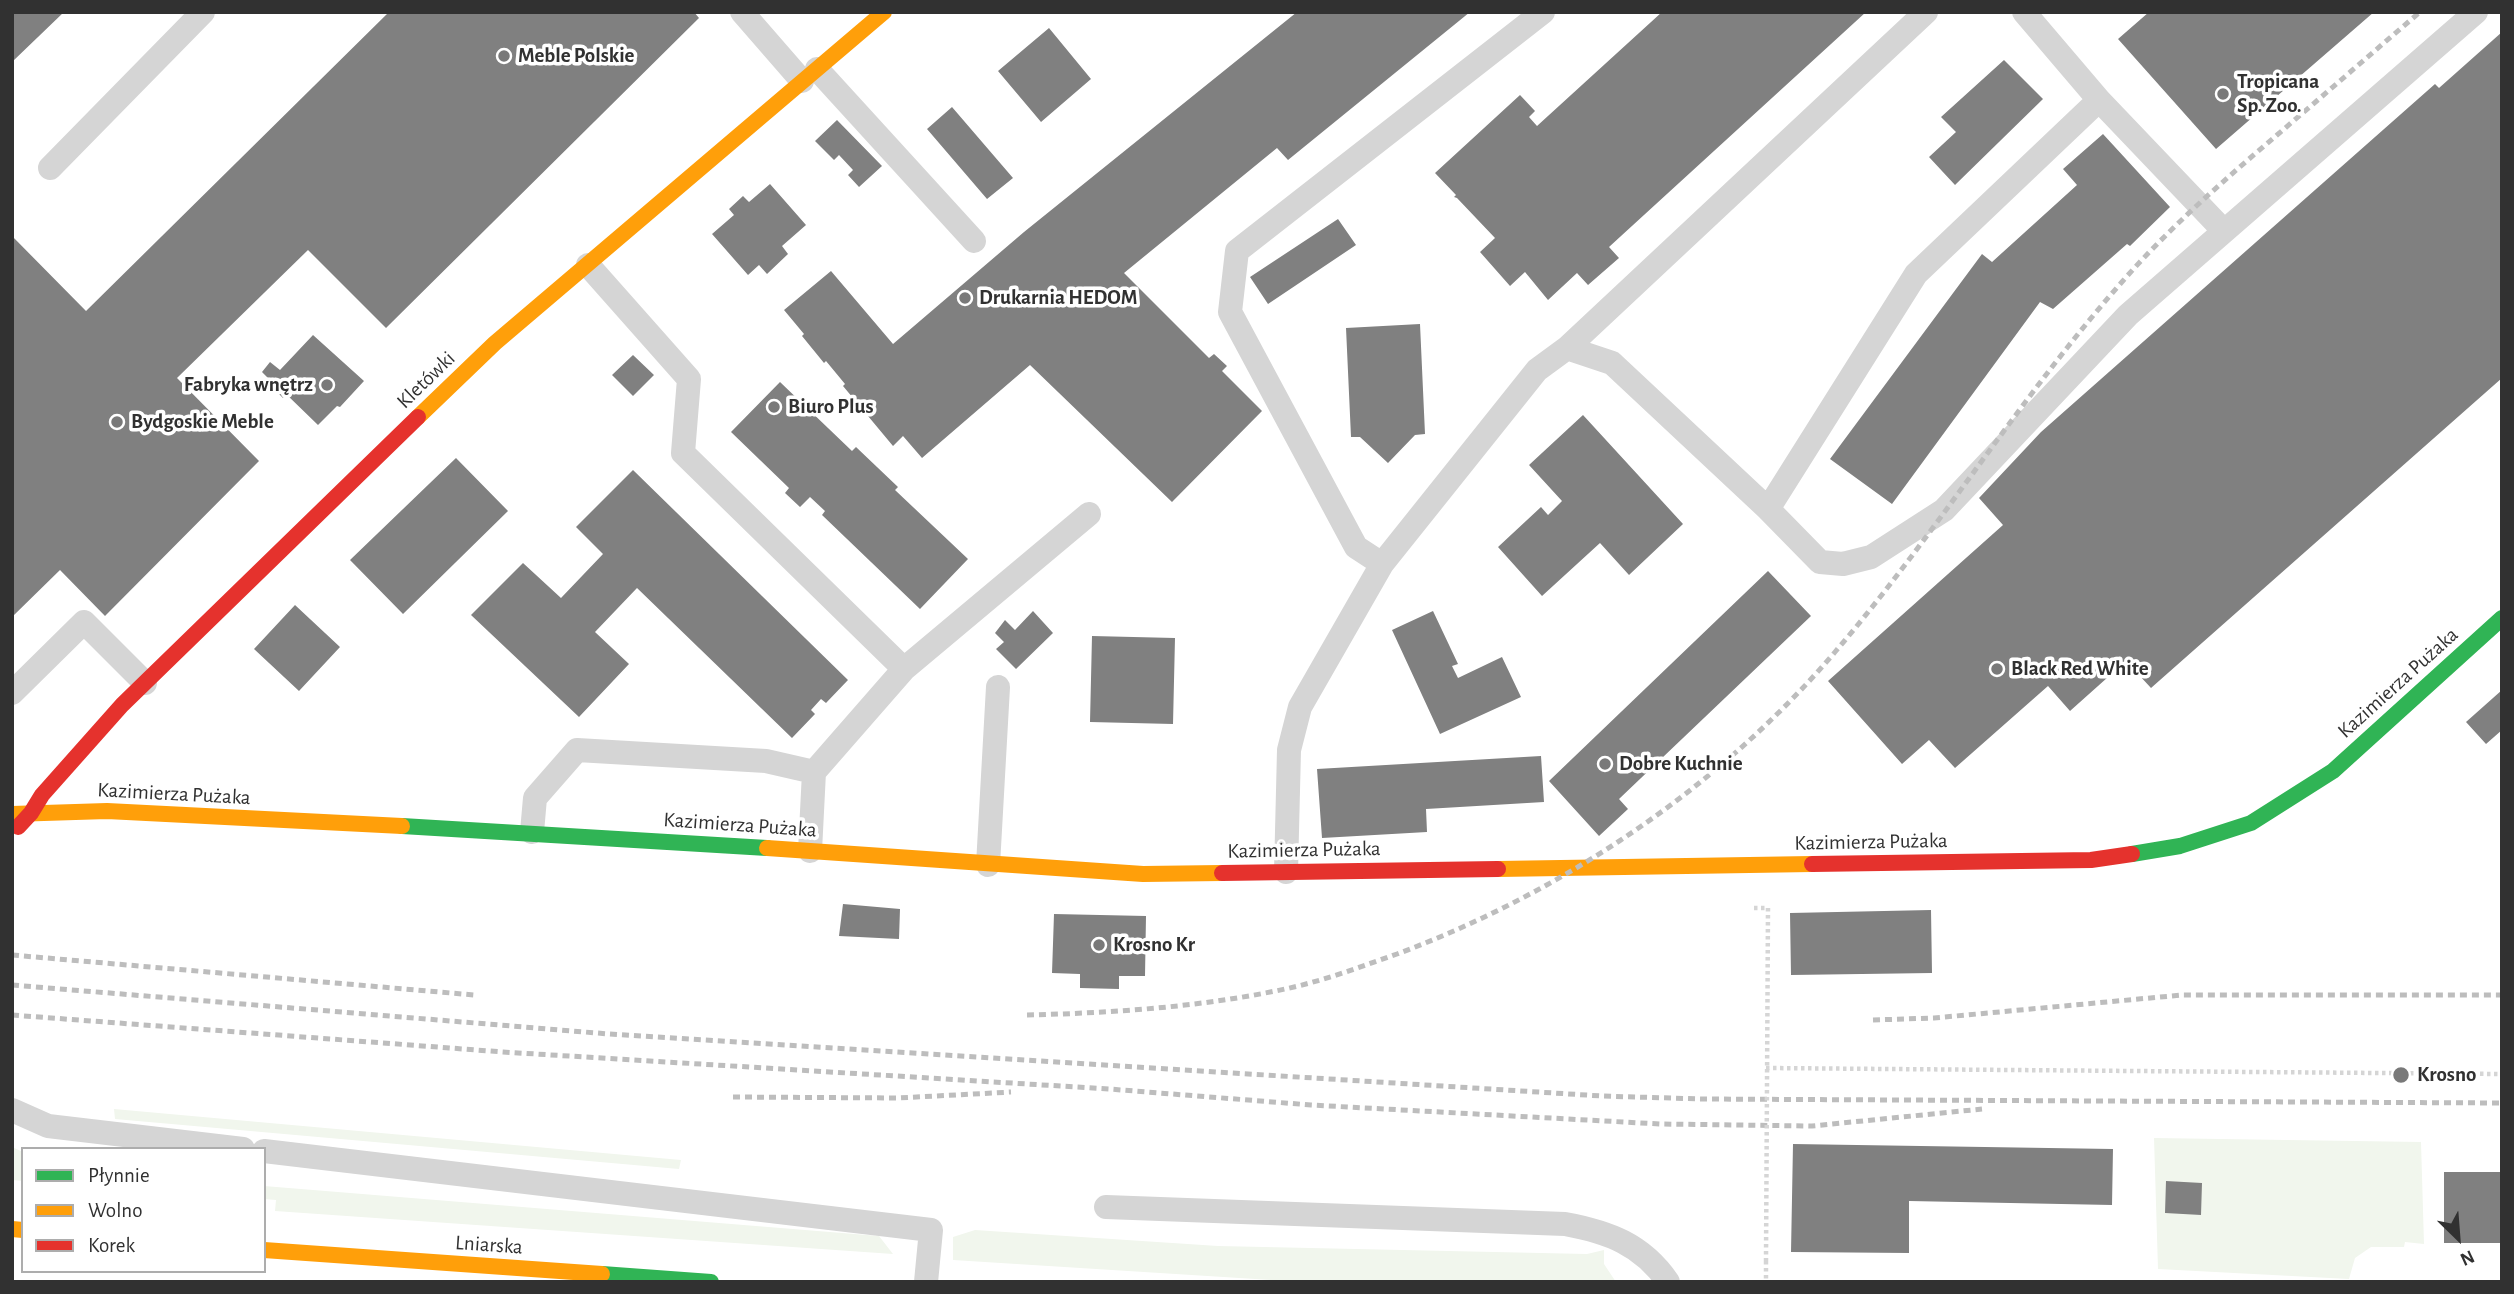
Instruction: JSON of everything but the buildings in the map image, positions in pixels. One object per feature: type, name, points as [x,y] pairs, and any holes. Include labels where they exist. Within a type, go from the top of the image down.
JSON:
[{"type":"street","name":"Kletówki","points":[[12,833],[31,813],[54,780],[122,705],[495,343],[884,12]]},
{"type":"street","name":"Kazimierza Pużaka","points":[[12,814],[107,811],[531,832],[1143,874],[2091,860],[2180,846],[2251,823],[2333,771],[2502,618]]},
{"type":"street","name":"Lniarska","points":[[266,1250],[711,1282]]},
{"type":"lane","points":[[50,168],[203,12]]},
{"type":"lane","points":[[742,12],[809,75],[974,241]]},
{"type":"lane","points":[[1382,564],[1356,547],[1230,312],[1237,251],[1542,12]]},
{"type":"lane","points":[[1286,872],[1289,750],[1300,707],[1382,564],[1537,370],[1567,348],[1926,12]]},
{"type":"lane","points":[[2024,12],[2099,100],[2224,231]]},
{"type":"lane","points":[[1567,348],[1612,363],[1768,509],[1820,562],[1843,564],[1871,557],[1944,510],[2128,315],[2476,12]]},
{"type":"lane","points":[[1768,509],[1916,274],[2099,100]]},
{"type":"lane","points":[[587,265],[689,379],[683,453],[904,669]]},
{"type":"lane","points":[[810,851],[814,772],[904,669],[1089,514]]},
{"type":"lane","points":[[12,693],[84,622],[145,683]]},
{"type":"lane","points":[[988,865],[998,687]]},
{"type":"lane","points":[[531,832],[535,798],[576,750],[766,761],[814,772]]},
{"type":"lane","points":[[12,1110],[48,1126],[226,1147]]},
{"type":"lane","points":[[266,1151],[931,1230],[926,1282]]},
{"type":"lane","points":[[1106,1207],[1565,1224],[1599,1230],[1631,1245],[1659,1269],[1668,1282]]},
{"type":"path","points":[[1754,908],[1768,908],[1766,1282]]},
{"type":"path","points":[[1766,1068],[2502,1074]]},
{"type":"shaded area","points":[[114,1109],[681,1160],[679,1169],[115,1119]]},
{"type":"shaded area","points":[[2154,1138],[2421,1142],[2424,1244],[2405,1242],[2404,1247],[2371,1247],[2355,1258],[2349,1279],[2158,1269]]},
{"type":"shaded area","points":[[12,1147],[21,1151],[21,1181],[12,1180]]},
{"type":"shaded area","points":[[266,1186],[879,1236],[893,1254],[275,1211],[276,1200],[266,1199]]},
{"type":"shaded area","points":[[975,1230],[1218,1246],[1587,1254],[1604,1250],[1604,1264],[1616,1282],[1303,1282],[953,1260],[953,1237]]},
{"type":"railway","points":[[1027,1015],[1189,1005],[1253,995],[1327,978],[1459,929],[1519,900],[1578,867],[1690,791],[1790,701],[1835,652],[1908,561],[2047,373],[2121,283],[2196,206],[2420,12]]},
{"type":"railway","points":[[12,955],[474,995]]},
{"type":"railway","points":[[12,985],[609,1034],[1602,1096],[1702,1099],[2502,1103]]},
{"type":"railway","points":[[1873,1020],[1934,1018],[2182,995],[2502,995]]},
{"type":"railway","points":[[12,1015],[503,1052],[1109,1089],[1311,1105],[1660,1124],[1812,1126],[1982,1109]]},
{"type":"railway","points":[[733,1097],[898,1098],[1011,1092]]},
{"type":"traffic: fast","points":[[2132,854],[2180,846],[2251,823],[2333,771],[2502,618]]},
{"type":"traffic: fast","points":[[402,826],[767,848]]},
{"type":"traffic: fast","points":[[602,1274],[711,1282]]},
{"type":"traffic: slow","points":[[418,417],[495,343],[884,12]]},
{"type":"traffic: slow","points":[[12,814],[107,811],[402,826]]},
{"type":"traffic: slow","points":[[767,848],[1143,874],[1222,873]]},
{"type":"traffic: slow","points":[[1498,869],[1812,864]]},
{"type":"traffic: slow","points":[[12,1229],[21,1230]]},
{"type":"traffic: slow","points":[[266,1250],[602,1274]]},
{"type":"traffic: jam","points":[[18,827],[42,795],[122,705],[418,417]]},
{"type":"traffic: jam","points":[[1812,864],[2091,860],[2132,854]]},
{"type":"traffic: jam","points":[[1222,873],[1498,869]]},
{"type":"place","name":"Meble Polskie","points":[[504,56]]},
{"type":"place","name":"Tropicana Sp. Zoo.","points":[[2223,94]]},
{"type":"place","name":"Drukarnia HEDOM","points":[[965,298]]},
{"type":"place","name":"Fabryka wnętrz","points":[[327,385]]},
{"type":"place","name":"Biuro Plus","points":[[774,407]]},
{"type":"place","name":"Bydgoskie Meble","points":[[117,422]]},
{"type":"place","name":"Black Red White","points":[[1997,669]]},
{"type":"place","name":"Dobre Kuchnie","points":[[1605,764]]},
{"type":"place","name":"Krosno Kr","points":[[1099,945]]},
{"type":"place","name":"Krosno","points":[[2401,1075]]}]
